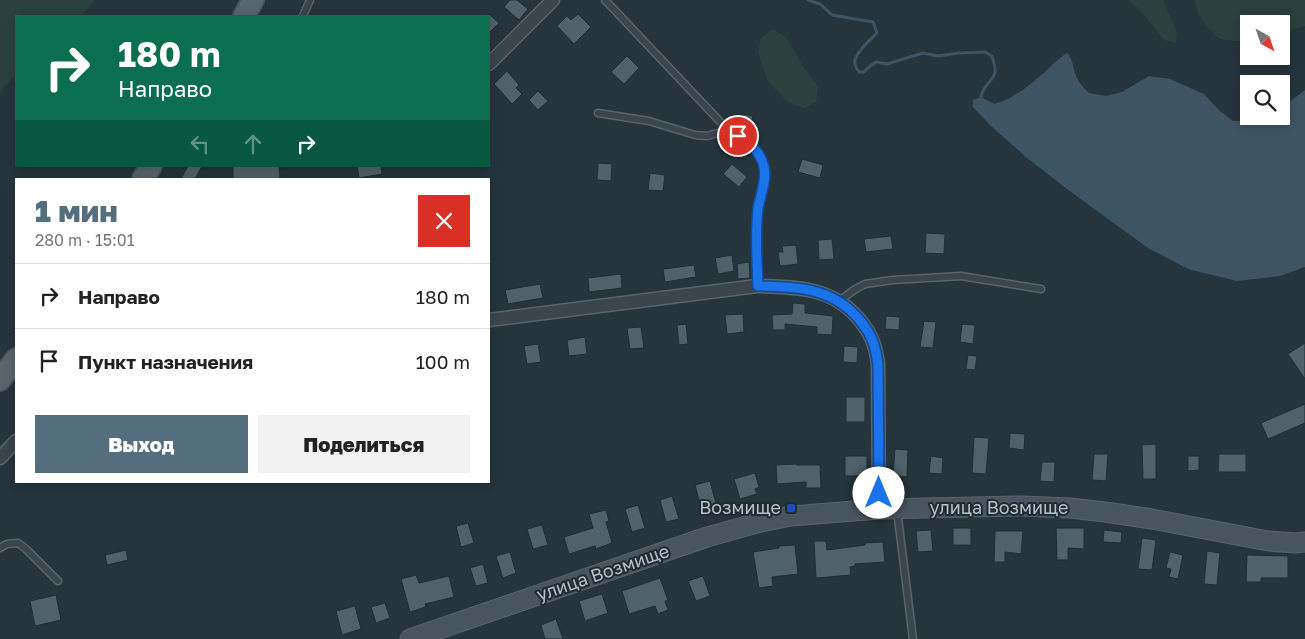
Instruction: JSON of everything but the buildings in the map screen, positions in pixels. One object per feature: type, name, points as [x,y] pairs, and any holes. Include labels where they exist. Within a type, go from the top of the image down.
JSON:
[{"type":"main road","points":[[245,15],[253,0]]},
{"type":"main road","points":[[144,178],[151,167]]},
{"type":"main road","points":[[0,380],[15,360]]},
{"type":"main road","name":"улица Возмище","points":[[410,639],[707,538],[761,522],[791,516],[888,509],[1022,506],[1070,508],[1152,519],[1268,541],[1305,542]]},
{"type":"street","points":[[490,63],[554,0]]},
{"type":"street","points":[[490,320],[758,286],[780,286],[827,294],[839,300],[852,311],[865,326],[874,344],[878,364],[888,509]]},
{"type":"street","points":[[0,458],[15,442]]},
{"type":"lane","points":[[302,15],[310,0]]},
{"type":"lane","points":[[606,0],[728,130],[748,141],[764,164],[766,175],[758,208],[758,286]]},
{"type":"lane","points":[[598,113],[649,121],[695,135],[707,136],[728,130]]},
{"type":"lane","points":[[839,300],[865,284],[893,280],[961,276],[1041,289]]},
{"type":"lane","points":[[888,509],[913,639]]},
{"type":"lane","points":[[0,548],[7,544],[18,543],[58,581]]},
{"type":"green space","points":[[0,0],[95,0],[82,15],[15,15],[15,76],[0,93]]},
{"type":"green space","points":[[1129,0],[1163,0],[1177,32],[1176,43],[1164,40],[1142,12]]},
{"type":"green space","points":[[1195,0],[1305,0],[1305,26],[1290,31],[1290,15],[1240,15],[1240,41],[1223,40],[1216,36],[1204,22]]},
{"type":"green space","points":[[773,29],[786,37],[818,87],[816,102],[804,108],[789,103],[768,82],[758,53],[761,38]]},
{"type":"water","points":[[1067,53],[1078,80],[1089,93],[1106,96],[1122,92],[1149,76],[1170,79],[1204,94],[1220,111],[1233,121],[1240,121],[1240,125],[1290,125],[1290,101],[1305,90],[1305,267],[1280,276],[1237,281],[1188,269],[1148,248],[1067,189],[1026,157],[973,107],[973,100],[981,97],[994,104],[1015,95]]},
{"type":"waterway","points":[[808,0],[820,4],[832,15],[873,22],[877,33],[861,49],[855,60],[855,65],[859,72],[864,72],[876,62],[887,64],[923,53],[938,56],[985,52],[992,56],[995,70],[981,97]]},
{"type":"place","name":"Возмище","points":[[791,508]]},
{"type":"route","points":[[738,136],[748,141],[756,151],[764,164],[766,175],[758,208],[758,286],[780,286],[812,290],[839,300],[865,326],[874,344],[878,364],[879,493]]}]
